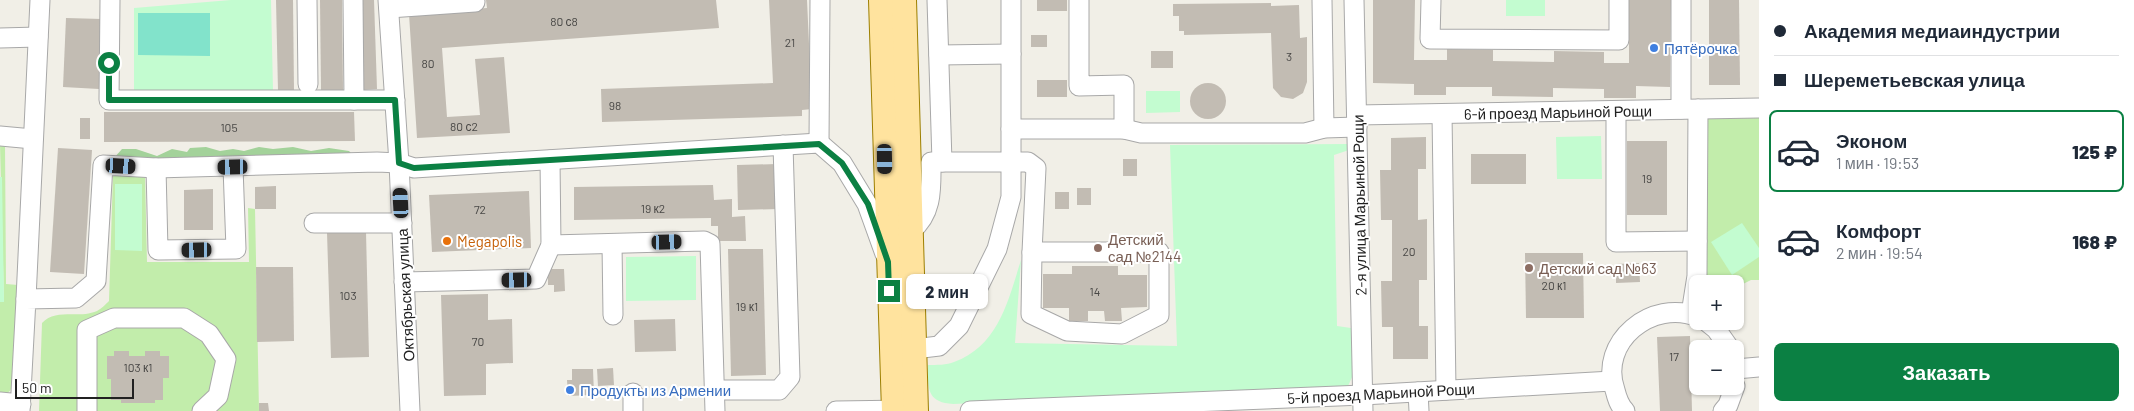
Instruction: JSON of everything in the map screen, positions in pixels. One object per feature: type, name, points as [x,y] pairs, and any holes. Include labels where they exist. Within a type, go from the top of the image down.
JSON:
[{"type":"main road","points":[[893,10],[910,231],[914,349],[905,410]]},
{"type":"main road","points":[[893,10],[888,262],[905,410]]},
{"type":"street","points":[[0,402],[21,408],[40,0]]},
{"type":"street","points":[[110,0],[109,100],[395,100]]},
{"type":"street","points":[[307,0],[308,84]]},
{"type":"street","points":[[353,0],[354,100]]},
{"type":"street","points":[[819,144],[820,0]]},
{"type":"street","points":[[937,0],[942,162]]},
{"type":"street","points":[[914,349],[939,346],[959,326],[997,249],[1011,197],[1011,0]]},
{"type":"street","points":[[1079,0],[1079,86],[1124,85],[1124,129]]},
{"type":"street","points":[[1322,0],[1324,128]]},
{"type":"street","name":"2-я улица Марьиной Рощи","points":[[1354,0],[1363,403]]},
{"type":"street","points":[[1431,0],[1430,39],[1619,40],[1619,0]]},
{"type":"street","points":[[1681,0],[1697,241],[1697,275]]},
{"type":"street","points":[[388,4],[475,2]]},
{"type":"street","name":"Октябрьская улица","points":[[388,4],[399,163],[410,411]]},
{"type":"street","points":[[0,38],[38,37]]},
{"type":"street","points":[[938,55],[1011,54]]},
{"type":"street","name":"6-й проезд Марьиной Рощи","points":[[1011,129],[1124,129],[1141,133],[1305,133],[1357,121],[1442,114],[1759,108]]},
{"type":"street","points":[[1616,110],[1616,242],[1697,241]]},
{"type":"street","points":[[1442,114],[1446,390]]},
{"type":"street","points":[[0,136],[33,140]]},
{"type":"street","points":[[26,299],[76,298],[96,281],[103,165],[156,168],[377,162],[399,163],[414,168],[819,144],[842,163],[868,204],[888,262]]},
{"type":"street","points":[[714,390],[779,390],[790,377],[784,145]]},
{"type":"street","points":[[404,282],[536,279],[551,245],[550,160]]},
{"type":"street","points":[[910,231],[921,223],[932,198],[931,162],[1028,162],[1036,168],[1032,252],[1031,314],[1067,331],[1122,334],[1159,315],[1159,252],[1032,252]]},
{"type":"street","points":[[156,168],[158,250],[236,250],[233,167]]},
{"type":"street","points":[[314,224],[402,223]]},
{"type":"street","points":[[551,245],[704,241],[710,244],[715,411]]},
{"type":"street","points":[[612,244],[613,315]]},
{"type":"street","points":[[1625,411],[1620,407],[1612,381],[1615,354],[1620,342],[1634,326],[1651,316],[1671,312],[1689,316]]},
{"type":"street","points":[[87,411],[86,330],[114,318],[184,318],[209,334],[226,359],[218,396],[202,411]]},
{"type":"street","points":[[1744,372],[1759,367]]},
{"type":"street","name":"5-й проезд Марьиной Рощи","points":[[970,411],[1363,403],[1418,392],[1612,381]]},
{"type":"street","points":[[1418,392],[1419,411]]},
{"type":"street","points":[[1723,411],[1728,405],[1730,395]]},
{"type":"street","points":[[836,411],[925,411]]},
{"type":"green space","points":[[231,0],[271,0],[273,91],[134,92],[134,8]]},
{"type":"green space","points":[[1506,0],[1545,0],[1545,16],[1506,16]]},
{"type":"green space","points":[[138,13],[210,13],[210,56],[138,55]]},
{"type":"green space","points":[[1146,91],[1180,91],[1180,112],[1146,113]]},
{"type":"green space","points":[[1759,118],[1759,280],[1751,280],[1744,284],[1744,275],[1702,275],[1703,119]]},
{"type":"green space","points":[[1601,136],[1602,179],[1557,179],[1556,137]]},
{"type":"green space","points":[[0,144],[5,145],[6,284],[18,285],[12,388],[4,395],[0,395],[0,302],[4,302]]},
{"type":"green space","points":[[1349,144],[1349,150],[1334,155],[1337,326],[1351,328],[1353,375],[1348,386],[953,404],[938,400],[930,392],[928,365],[954,362],[982,345],[992,333],[1006,306],[1021,260],[1015,343],[1177,346],[1170,145]]},
{"type":"green space","points":[[206,147],[220,151],[233,149],[244,151],[259,147],[273,149],[293,147],[311,151],[329,148],[349,151],[356,158],[351,168],[114,158],[122,149],[136,149],[157,156],[172,149],[187,152],[190,148]]},
{"type":"green space","points":[[113,175],[145,175],[147,262],[249,262],[248,208],[255,209],[259,411],[39,411],[42,323],[54,316],[97,311],[109,301]]},
{"type":"green space","points":[[0,177],[2,177],[4,302],[0,302]]},
{"type":"green space","points":[[115,184],[142,184],[142,251],[115,250]]},
{"type":"green space","points":[[1742,223],[1759,248],[1759,257],[1732,275],[1711,242]]},
{"type":"green space","points":[[696,256],[696,300],[626,301],[626,257]]},
{"type":"building","points":[[276,0],[293,0],[294,91],[278,91]]},
{"type":"building","points":[[320,0],[342,0],[343,90],[321,91]]},
{"type":"building","points":[[359,0],[374,0],[377,89],[363,90]]},
{"type":"building","points":[[486,0],[716,0],[719,28],[442,48],[447,117],[480,115],[475,59],[504,57],[510,133],[417,138],[409,14],[487,8]]},
{"type":"building","points":[[769,0],[807,0],[812,109],[802,110],[802,116],[602,122],[601,89],[773,83]]},
{"type":"building","points":[[1037,0],[1067,0],[1067,11],[1037,11]]},
{"type":"building","points":[[1373,0],[1415,0],[1414,60],[1447,60],[1447,49],[1493,50],[1493,61],[1554,62],[1554,51],[1604,52],[1604,63],[1629,63],[1629,0],[1671,0],[1670,87],[1636,86],[1636,98],[1604,98],[1604,89],[1553,88],[1553,97],[1492,96],[1492,87],[1446,87],[1446,95],[1414,95],[1414,84],[1373,83]]},
{"type":"building","points":[[1709,0],[1739,0],[1740,85],[1709,85]]},
{"type":"building","points":[[1271,3],[1271,6],[1299,5],[1300,38],[1307,37],[1307,82],[1303,93],[1293,99],[1281,97],[1273,88],[1271,33],[1184,35],[1184,31],[1179,31],[1179,16],[1173,16],[1173,4]]},
{"type":"building","points":[[66,18],[102,19],[99,89],[63,87]]},
{"type":"building","points":[[1031,35],[1047,35],[1047,47],[1031,47]]},
{"type":"building","points":[[1151,51],[1173,51],[1173,68],[1151,68]]},
{"type":"building","points":[[1037,80],[1067,80],[1067,97],[1037,97]]},
{"type":"building","points":[[1208,83],[1215,84],[1221,88],[1225,94],[1225,108],[1221,114],[1215,118],[1208,119],[1201,118],[1195,114],[1191,108],[1190,101],[1191,94],[1195,88],[1201,84]]},
{"type":"building","points":[[104,112],[354,112],[355,141],[104,142]]},
{"type":"building","points":[[80,118],[90,118],[90,139],[80,139]]},
{"type":"building","points":[[1426,137],[1426,169],[1418,169],[1418,220],[1427,219],[1427,280],[1419,280],[1419,326],[1428,326],[1428,359],[1393,359],[1393,327],[1382,327],[1381,281],[1392,281],[1392,220],[1381,220],[1380,170],[1391,170],[1391,138]]},
{"type":"building","points":[[1627,141],[1667,141],[1667,215],[1627,215]]},
{"type":"building","points":[[58,148],[92,150],[84,274],[50,272]]},
{"type":"building","points":[[1471,154],[1526,154],[1526,184],[1471,184]]},
{"type":"building","points":[[1123,159],[1137,159],[1137,176],[1123,176]]},
{"type":"building","points":[[777,164],[778,209],[738,210],[737,165]]},
{"type":"building","points":[[713,185],[714,200],[732,199],[732,217],[745,216],[746,241],[718,241],[718,226],[711,226],[711,218],[574,220],[574,187]]},
{"type":"building","points":[[276,186],[276,209],[255,209],[255,187]]},
{"type":"building","points":[[1077,188],[1091,188],[1091,205],[1077,205]]},
{"type":"building","points":[[213,189],[213,230],[184,230],[184,190]]},
{"type":"building","points":[[529,191],[531,248],[432,252],[429,195]]},
{"type":"building","points":[[1055,192],[1069,192],[1069,209],[1055,209]]},
{"type":"building","points":[[366,232],[369,357],[331,358],[327,233]]},
{"type":"building","points":[[728,249],[763,249],[766,375],[731,376]]},
{"type":"building","points":[[1525,253],[1583,253],[1584,318],[1526,318]]},
{"type":"building","points":[[1639,263],[1640,282],[1616,283],[1616,264]]},
{"type":"building","points":[[1072,266],[1118,266],[1118,275],[1147,275],[1147,307],[1121,308],[1122,321],[1105,321],[1104,311],[1088,311],[1088,321],[1069,321],[1069,308],[1043,308],[1043,274],[1072,274]]},
{"type":"building","points":[[256,267],[293,267],[294,341],[257,342]]},
{"type":"building","points":[[548,269],[564,269],[565,291],[554,292],[554,285],[548,285]]},
{"type":"building","points":[[488,294],[488,320],[512,319],[513,363],[486,364],[486,395],[444,396],[441,295]]},
{"type":"building","points":[[675,319],[676,351],[635,352],[634,320]]},
{"type":"building","points":[[1690,336],[1689,395],[1692,395],[1692,411],[1660,411],[1657,337]]},
{"type":"building","points":[[114,351],[129,351],[129,356],[145,356],[145,351],[160,351],[160,356],[169,356],[169,378],[163,378],[163,400],[155,400],[155,403],[121,403],[121,400],[111,400],[111,379],[107,379],[107,356],[114,356]]},
{"type":"building","points":[[613,368],[614,385],[598,386],[597,369]]},
{"type":"building","points":[[572,369],[593,369],[594,395],[568,396],[567,380],[572,380]]},
{"type":"building","points":[[259,403],[268,403],[269,411],[259,411]]},
{"type":"place","name":"Пятёрочка","points":[[1654,48]]},
{"type":"place","name":"Megapolis","points":[[447,241]]},
{"type":"place","name":"Детский сад №2144","points":[[1098,248]]},
{"type":"place","name":"Детский сад №63","points":[[1529,268]]},
{"type":"place","name":"Продукты из Армении","points":[[570,390]]},
{"type":"route","points":[[109,63],[109,100],[395,100],[399,163],[414,168],[819,144],[842,163],[856,188],[868,204],[888,262],[889,291]]}]
